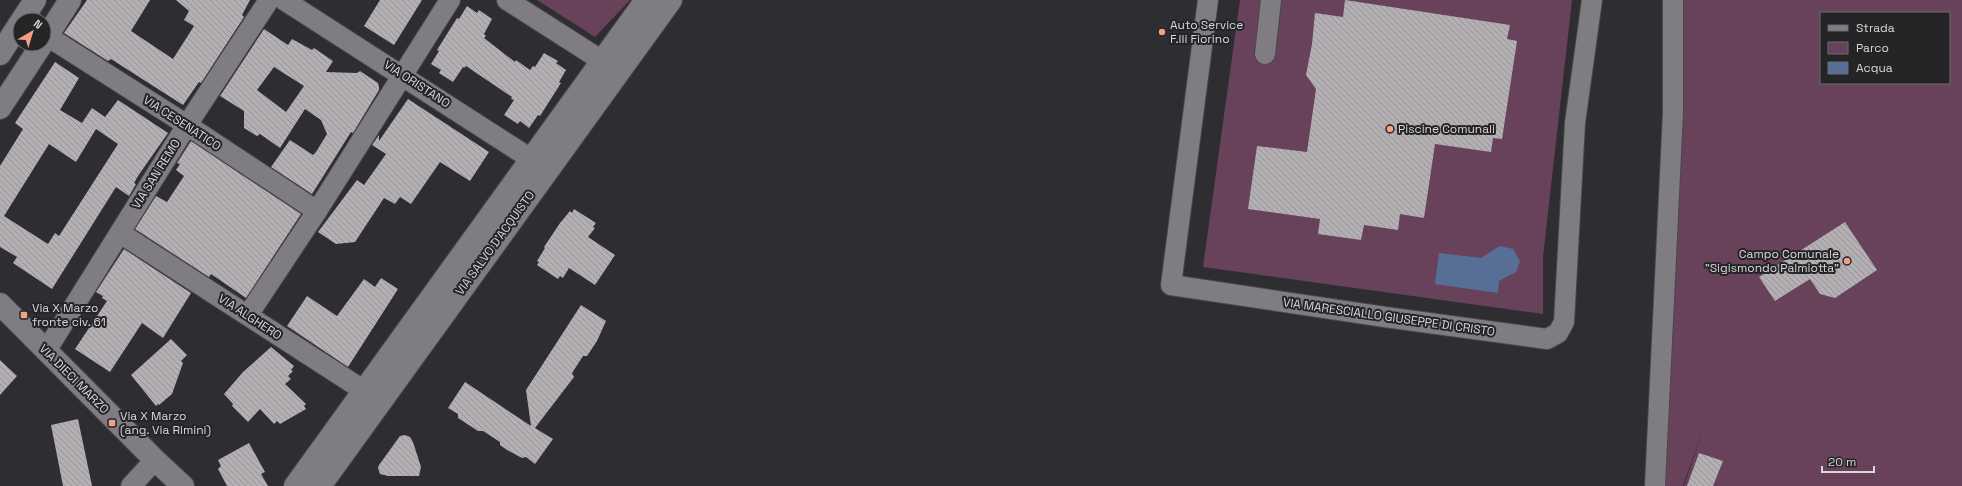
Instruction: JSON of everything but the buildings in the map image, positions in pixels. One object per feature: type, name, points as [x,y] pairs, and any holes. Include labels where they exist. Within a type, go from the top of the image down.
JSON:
[{"type":"street","points":[[27,12],[35,0]]},
{"type":"street","points":[[52,28],[70,0]]},
{"type":"street","name":"VIA SAN REMO","points":[[46,351],[187,125],[269,0]]},
{"type":"street","name":"VIA ORISTANO","points":[[284,0],[540,164]]},
{"type":"street","points":[[248,315],[317,211],[450,0]]},
{"type":"street","points":[[507,0],[611,66]]},
{"type":"street","name":"VIA SALVO D'ACQUISTO","points":[[611,66],[646,0]]},
{"type":"street","name":"VIA SALVO D'ACQUISTO","points":[[295,486],[373,396],[611,66],[671,0]]},
{"type":"street","name":"VIA MARESCIALLO GIUSEPPE DI CRISTO","points":[[1208,0],[1171,285],[1385,317],[1547,339],[1558,333],[1564,322],[1575,123],[1592,0]]},
{"type":"street","points":[[1265,54],[1271,0]]},
{"type":"street","points":[[1655,486],[1672,112],[1673,0]]},
{"type":"street","points":[[0,54],[12,35]]},
{"type":"street","name":"VIA CESENATICO","points":[[52,45],[187,125],[317,211]]},
{"type":"street","points":[[0,108],[36,52]]},
{"type":"street","name":"VIA ALGHERO","points":[[120,233],[373,396]]},
{"type":"street","name":"VIA DIECI MARZO","points":[[0,304],[155,460],[183,486]]},
{"type":"street","name":"VIA SALVO D'ACQUISTO","points":[[320,486],[373,396]]},
{"type":"street","points":[[131,486],[155,460]]},
{"type":"green space","points":[[537,0],[630,0],[595,37]]},
{"type":"green space","name":"Piscine Comunali","points":[[1240,0],[1572,0],[1543,257],[1543,314],[1203,267]]},
{"type":"green space","name":"Campo Comunale \"Sigismondo Palmiotta\"","points":[[1678,0],[1962,0],[1962,486],[1684,486],[1704,427],[1683,486],[1663,486]]},
{"type":"water","points":[[1500,246],[1513,249],[1520,261],[1516,272],[1499,281],[1498,293],[1435,284],[1439,253],[1481,258]]},
{"type":"place","name":"Auto Service F.lli Fiorino","points":[[1162,32]]},
{"type":"place","name":"Piscine Comunali","points":[[1390,129]]},
{"type":"place","name":"Campo Comunale \"Sigismondo Palmiotta\"","points":[[1847,261]]},
{"type":"place","name":"Via X Marzo fronte civ. 61","points":[[24,315]]},
{"type":"place","name":"Via X Marzo (ang. Via Rimini)","points":[[112,423]]}]
